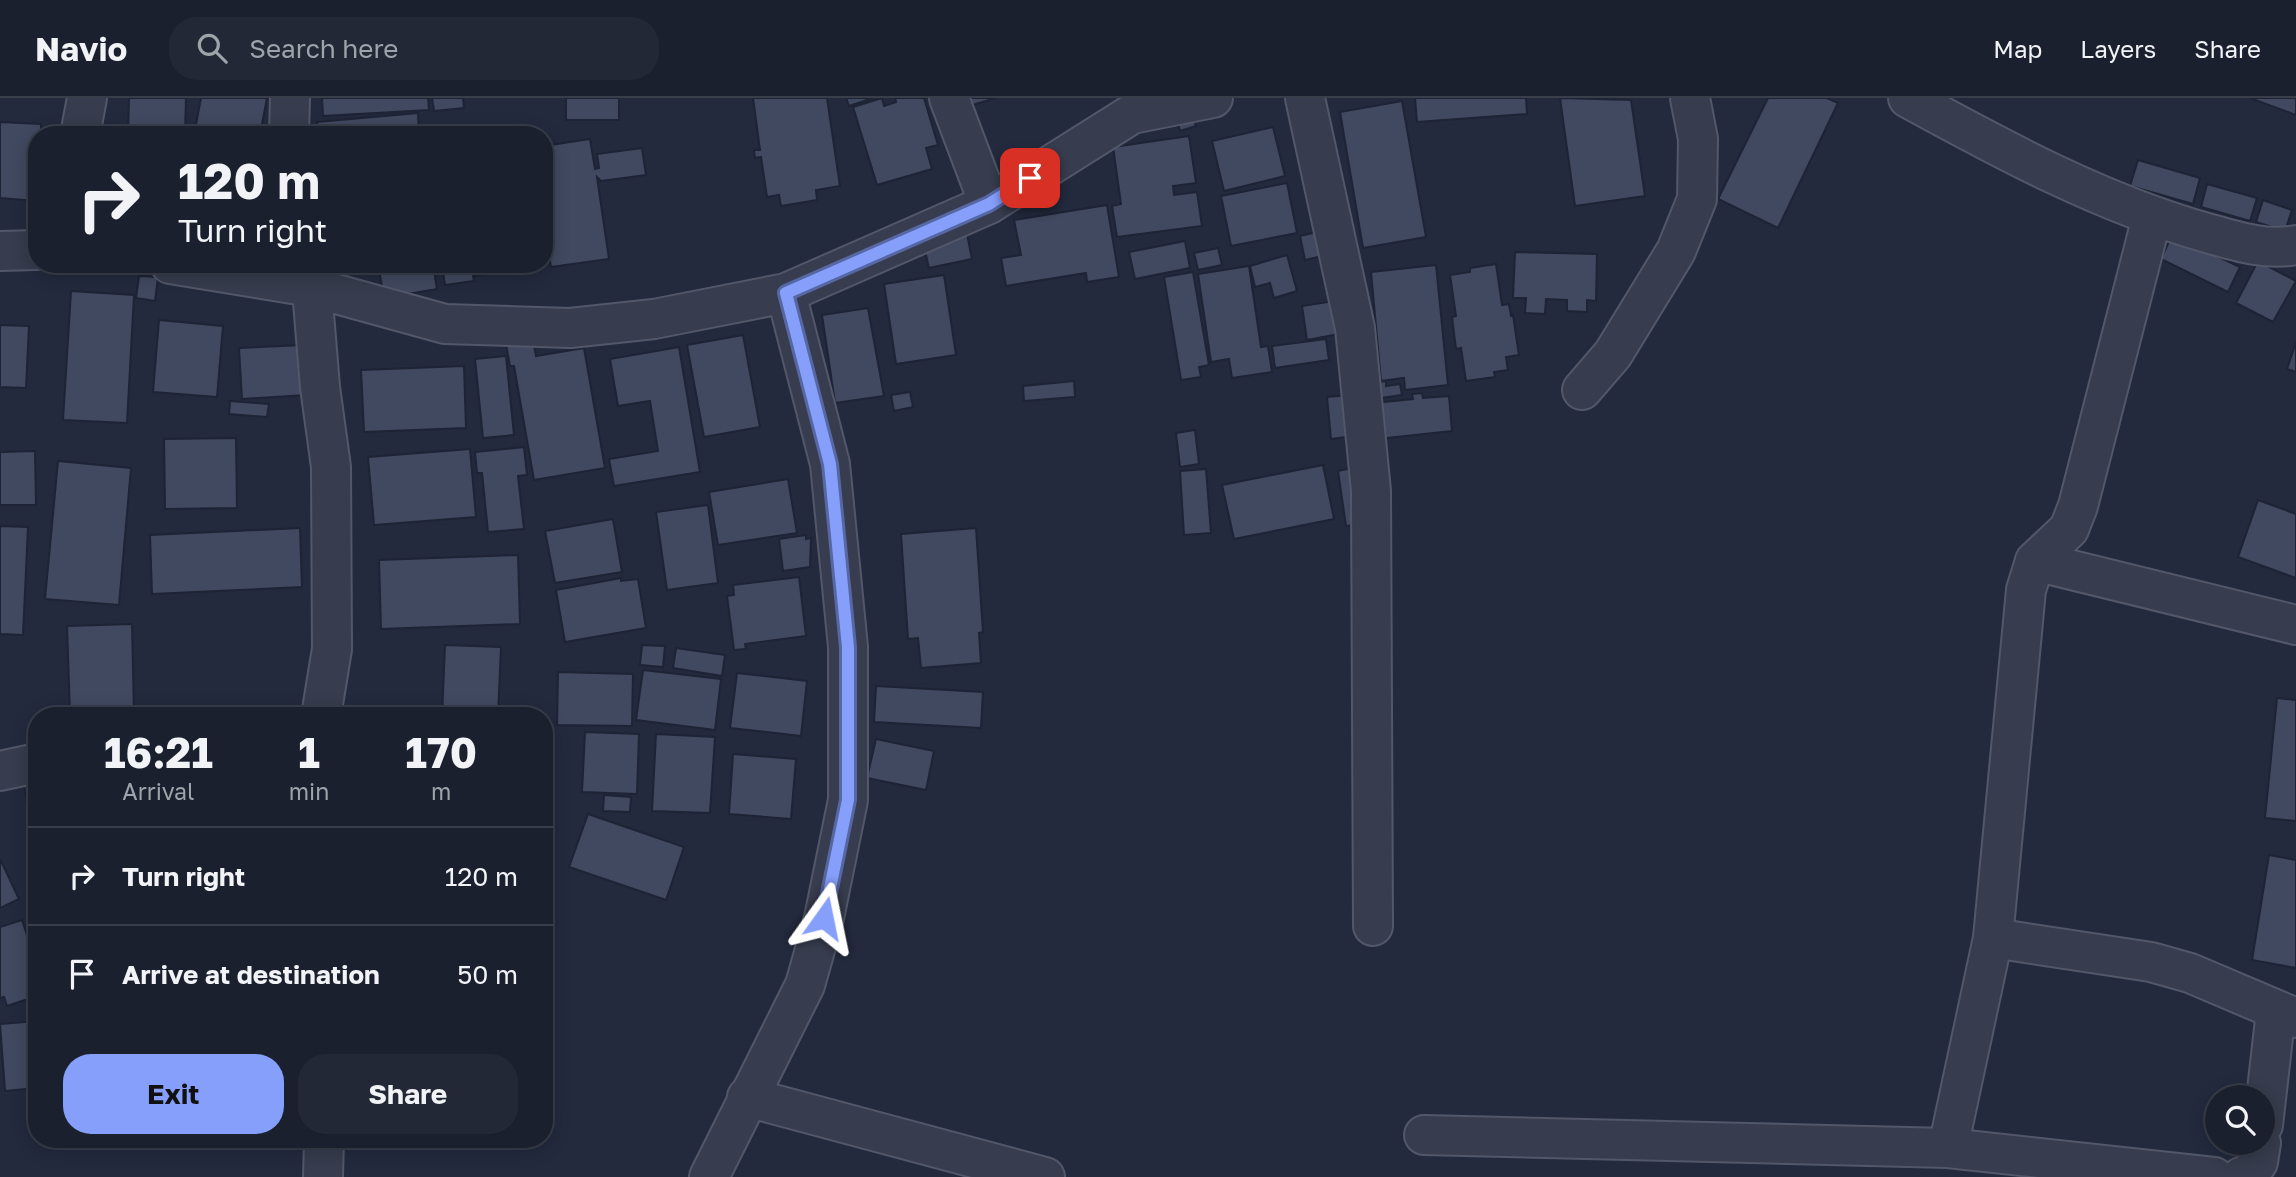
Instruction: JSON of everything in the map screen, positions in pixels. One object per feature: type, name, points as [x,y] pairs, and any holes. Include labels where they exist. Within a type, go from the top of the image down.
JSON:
[{"type":"street","points":[[82,126],[87,98]]},
{"type":"street","points":[[289,126],[290,98]]},
{"type":"street","points":[[949,98],[989,204]]},
{"type":"street","points":[[276,273],[311,276],[445,324],[570,328],[654,319],[786,293],[989,204],[1132,114],[1213,98]]},
{"type":"street","points":[[1305,98],[1355,328],[1371,491],[1373,926]]},
{"type":"street","points":[[1582,390],[1613,354],[1676,251],[1697,199],[1698,139],[1690,98]]},
{"type":"street","points":[[1908,98],[2025,163],[2152,217],[2247,244],[2296,245]]},
{"type":"street","points":[[1948,1148],[1993,938],[2026,590],[2035,562],[2069,529],[2078,506],[2152,217]]},
{"type":"street","points":[[0,251],[28,250]]},
{"type":"street","points":[[311,276],[331,467],[332,649],[322,707]]},
{"type":"street","points":[[709,1177],[805,985],[824,918],[848,800],[848,647],[830,464],[786,293]]},
{"type":"street","points":[[2035,562],[2296,625]]},
{"type":"street","points":[[0,771],[28,765]]},
{"type":"street","points":[[1993,938],[2151,962],[2190,973],[2286,1014],[2271,1085]]},
{"type":"street","points":[[747,1097],[1045,1177]]},
{"type":"street","points":[[1424,1135],[1948,1148],[2214,1177]]},
{"type":"street","points":[[323,1177],[324,1148]]},
{"type":"street","points":[[2241,1177],[2249,1175],[2259,1162],[2260,1155]]},
{"type":"building","points":[[129,98],[186,98],[185,126],[128,126]]},
{"type":"building","points":[[201,98],[267,98],[262,126],[196,126]]},
{"type":"building","points":[[322,98],[428,98],[429,110],[323,116]]},
{"type":"building","points":[[432,98],[463,98],[464,108],[434,111]]},
{"type":"building","points":[[566,98],[619,98],[619,120],[566,120]]},
{"type":"building","points":[[753,98],[827,98],[840,186],[816,190],[817,200],[781,206],[779,195],[767,197],[761,157],[755,158],[754,150],[760,150]]},
{"type":"building","points":[[846,98],[873,98],[849,106]]},
{"type":"building","points":[[882,98],[884,106],[896,102],[895,98],[924,98],[938,145],[926,148],[932,169],[877,185],[853,107]]},
{"type":"building","points":[[967,98],[996,98],[969,106]]},
{"type":"building","points":[[1415,98],[1526,98],[1527,114],[1417,122]]},
{"type":"building","points":[[1560,98],[1631,100],[1645,196],[1575,206]]},
{"type":"building","points":[[1768,98],[1827,98],[1838,103],[1778,228],[1718,199]]},
{"type":"building","points":[[2250,98],[2296,98],[2296,115]]},
{"type":"building","points":[[1402,101],[1426,237],[1363,248],[1340,112]]},
{"type":"building","points":[[1192,111],[1196,126],[1180,131],[1176,116]]},
{"type":"building","points":[[418,113],[419,126],[317,126],[317,122]]},
{"type":"building","points":[[0,122],[41,124],[28,126],[28,200],[0,198]]},
{"type":"building","points":[[93,124],[119,125],[119,126]]},
{"type":"building","points":[[1273,127],[1285,176],[1224,191],[1212,141]]},
{"type":"building","points":[[1189,136],[1196,183],[1173,186],[1174,195],[1197,192],[1202,226],[1117,237],[1112,206],[1121,204],[1113,147]]},
{"type":"building","points":[[590,139],[595,169],[599,168],[597,154],[642,148],[646,175],[601,181],[597,177],[609,259],[553,267],[553,145]]},
{"type":"building","points":[[2138,160],[2200,178],[2193,204],[2130,186]]},
{"type":"building","points":[[1287,183],[1297,233],[1231,246],[1221,196]]},
{"type":"building","points":[[2207,184],[2257,198],[2250,221],[2201,207]]},
{"type":"building","points":[[2263,200],[2292,210],[2285,231],[2256,222]]},
{"type":"building","points":[[1107,205],[1119,277],[1087,282],[1086,273],[1006,286],[1001,258],[1021,255],[1014,220]]},
{"type":"building","points":[[966,229],[972,259],[929,268],[922,238]]},
{"type":"building","points":[[1317,232],[1323,256],[1305,260],[1300,236]]},
{"type":"building","points":[[2172,235],[2240,267],[2228,292],[2161,259]]},
{"type":"building","points":[[1185,241],[1190,268],[1135,279],[1129,252]]},
{"type":"building","points":[[1218,248],[1222,265],[1198,270],[1194,253]]},
{"type":"building","points":[[1515,252],[1597,254],[1596,301],[1587,300],[1587,312],[1567,311],[1567,300],[1546,299],[1545,314],[1525,313],[1526,298],[1513,298]]},
{"type":"building","points":[[1287,255],[1297,291],[1274,298],[1270,283],[1255,287],[1250,266]]},
{"type":"building","points":[[2258,261],[2296,281],[2273,322],[2236,303]]},
{"type":"building","points":[[1496,264],[1502,305],[1509,304],[1511,316],[1513,315],[1519,355],[1506,357],[1508,370],[1494,372],[1495,377],[1466,381],[1461,348],[1456,349],[1452,317],[1456,316],[1450,275],[1470,272],[1470,268]]},
{"type":"building","points":[[1436,265],[1448,385],[1405,390],[1404,378],[1381,381],[1371,272]]},
{"type":"building","points":[[1249,266],[1261,347],[1268,346],[1272,372],[1232,378],[1229,359],[1211,362],[1198,274]]},
{"type":"building","points":[[1193,272],[1209,365],[1199,367],[1201,377],[1181,380],[1164,277]]},
{"type":"building","points":[[380,273],[434,273],[437,289],[384,298]]},
{"type":"building","points":[[443,273],[496,273],[473,276],[474,281],[445,285]]},
{"type":"building","points":[[944,275],[956,355],[896,364],[884,284]]},
{"type":"building","points":[[139,276],[158,277],[155,301],[136,298]]},
{"type":"building","points":[[71,291],[134,295],[127,423],[63,420]]},
{"type":"building","points":[[1334,301],[1339,334],[1307,340],[1302,306]]},
{"type":"building","points":[[868,308],[884,396],[835,403],[822,315]]},
{"type":"building","points":[[159,320],[223,326],[217,397],[153,392]]},
{"type":"building","points":[[0,325],[29,326],[26,388],[0,387]]},
{"type":"building","points":[[531,330],[536,356],[584,348],[605,468],[534,480],[514,366],[510,366],[504,334]]},
{"type":"building","points":[[743,335],[760,427],[704,437],[687,345]]},
{"type":"building","points":[[1326,339],[1329,360],[1275,368],[1272,346]]},
{"type":"building","points":[[2296,342],[2296,372],[2287,369]]},
{"type":"building","points":[[303,345],[306,395],[242,399],[239,348]]},
{"type":"building","points":[[679,347],[700,472],[614,486],[609,459],[658,451],[650,401],[618,406],[610,359]]},
{"type":"building","points":[[506,356],[514,435],[483,438],[475,359]]},
{"type":"building","points":[[464,366],[466,428],[364,432],[361,370]]},
{"type":"building","points":[[1074,381],[1075,397],[1024,401],[1023,386]]},
{"type":"building","points":[[1386,381],[1386,386],[1400,384],[1402,395],[1374,399],[1372,383]]},
{"type":"building","points":[[910,392],[913,407],[894,411],[891,395]]},
{"type":"building","points":[[1422,393],[1423,398],[1449,396],[1452,431],[1377,439],[1374,403],[1413,399],[1412,394]]},
{"type":"building","points":[[1350,395],[1354,436],[1331,439],[1327,397]]},
{"type":"building","points":[[230,401],[269,404],[267,417],[229,414]]},
{"type":"building","points":[[1195,430],[1199,464],[1180,467],[1176,433]]},
{"type":"building","points":[[236,438],[237,508],[165,509],[164,439]]},
{"type":"building","points":[[524,447],[527,475],[518,476],[524,529],[488,532],[482,473],[477,473],[475,452]]},
{"type":"building","points":[[470,449],[476,517],[374,525],[368,457]]},
{"type":"building","points":[[35,451],[36,505],[0,505],[0,452]]},
{"type":"building","points":[[58,461],[131,468],[119,605],[45,599]]},
{"type":"building","points":[[1323,465],[1334,519],[1234,539],[1222,485]]},
{"type":"building","points":[[1352,468],[1361,524],[1346,526],[1338,471]]},
{"type":"building","points":[[1206,469],[1211,533],[1184,535],[1180,471]]},
{"type":"building","points":[[788,479],[797,533],[718,545],[709,492]]},
{"type":"building","points":[[2258,500],[2296,514],[2296,578],[2238,557]]},
{"type":"building","points":[[708,505],[718,583],[667,590],[656,512]]},
{"type":"building","points":[[613,519],[622,572],[555,583],[545,531]]},
{"type":"building","points":[[0,526],[28,527],[23,635],[0,634]]},
{"type":"building","points":[[300,528],[302,587],[152,594],[150,535]]},
{"type":"building","points":[[976,528],[983,632],[979,633],[981,663],[921,668],[918,638],[908,639],[901,534]]},
{"type":"building","points":[[806,535],[806,539],[811,538],[810,567],[783,571],[779,539]]},
{"type":"building","points":[[518,555],[520,624],[381,629],[379,560]]},
{"type":"building","points":[[799,577],[806,636],[745,644],[746,649],[734,650],[727,596],[734,595],[733,585]]},
{"type":"building","points":[[621,578],[621,581],[638,579],[646,628],[565,642],[556,590]]},
{"type":"building","points":[[132,624],[134,707],[70,707],[67,626]]},
{"type":"building","points":[[445,645],[501,647],[498,707],[442,707]]},
{"type":"building","points":[[642,645],[665,646],[663,667],[640,665]]},
{"type":"building","points":[[676,648],[725,655],[722,676],[673,668]]},
{"type":"building","points":[[643,670],[721,679],[715,730],[636,720]]},
{"type":"building","points":[[558,672],[633,674],[632,726],[557,725]]},
{"type":"building","points":[[737,673],[807,681],[801,736],[730,728]]},
{"type":"building","points":[[876,686],[983,692],[981,728],[874,722]]},
{"type":"building","points":[[2277,698],[2296,700],[2296,821],[2265,818]]},
{"type":"building","points":[[585,732],[639,734],[637,794],[582,792]]},
{"type":"building","points":[[656,734],[715,737],[710,813],[652,811]]},
{"type":"building","points":[[876,739],[934,751],[926,790],[867,778]]},
{"type":"building","points":[[733,754],[796,759],[791,819],[729,814]]},
{"type":"building","points":[[28,776],[28,812],[23,777]]},
{"type":"building","points":[[604,795],[631,797],[630,812],[603,811]]},
{"type":"building","points":[[588,814],[684,847],[666,900],[569,867]]},
{"type":"building","points":[[2269,855],[2296,860],[2296,968],[2252,960]]},
{"type":"building","points":[[0,859],[19,899],[0,908]]},
{"type":"building","points":[[22,920],[28,938],[28,999],[7,1006],[4,997],[0,998],[0,927]]},
{"type":"building","points":[[28,1022],[28,1089],[5,1091],[0,1024]]},
{"type":"route","points":[[824,918],[848,800],[848,647],[830,464],[786,293],[894,248],[989,204],[1030,178]]}]
